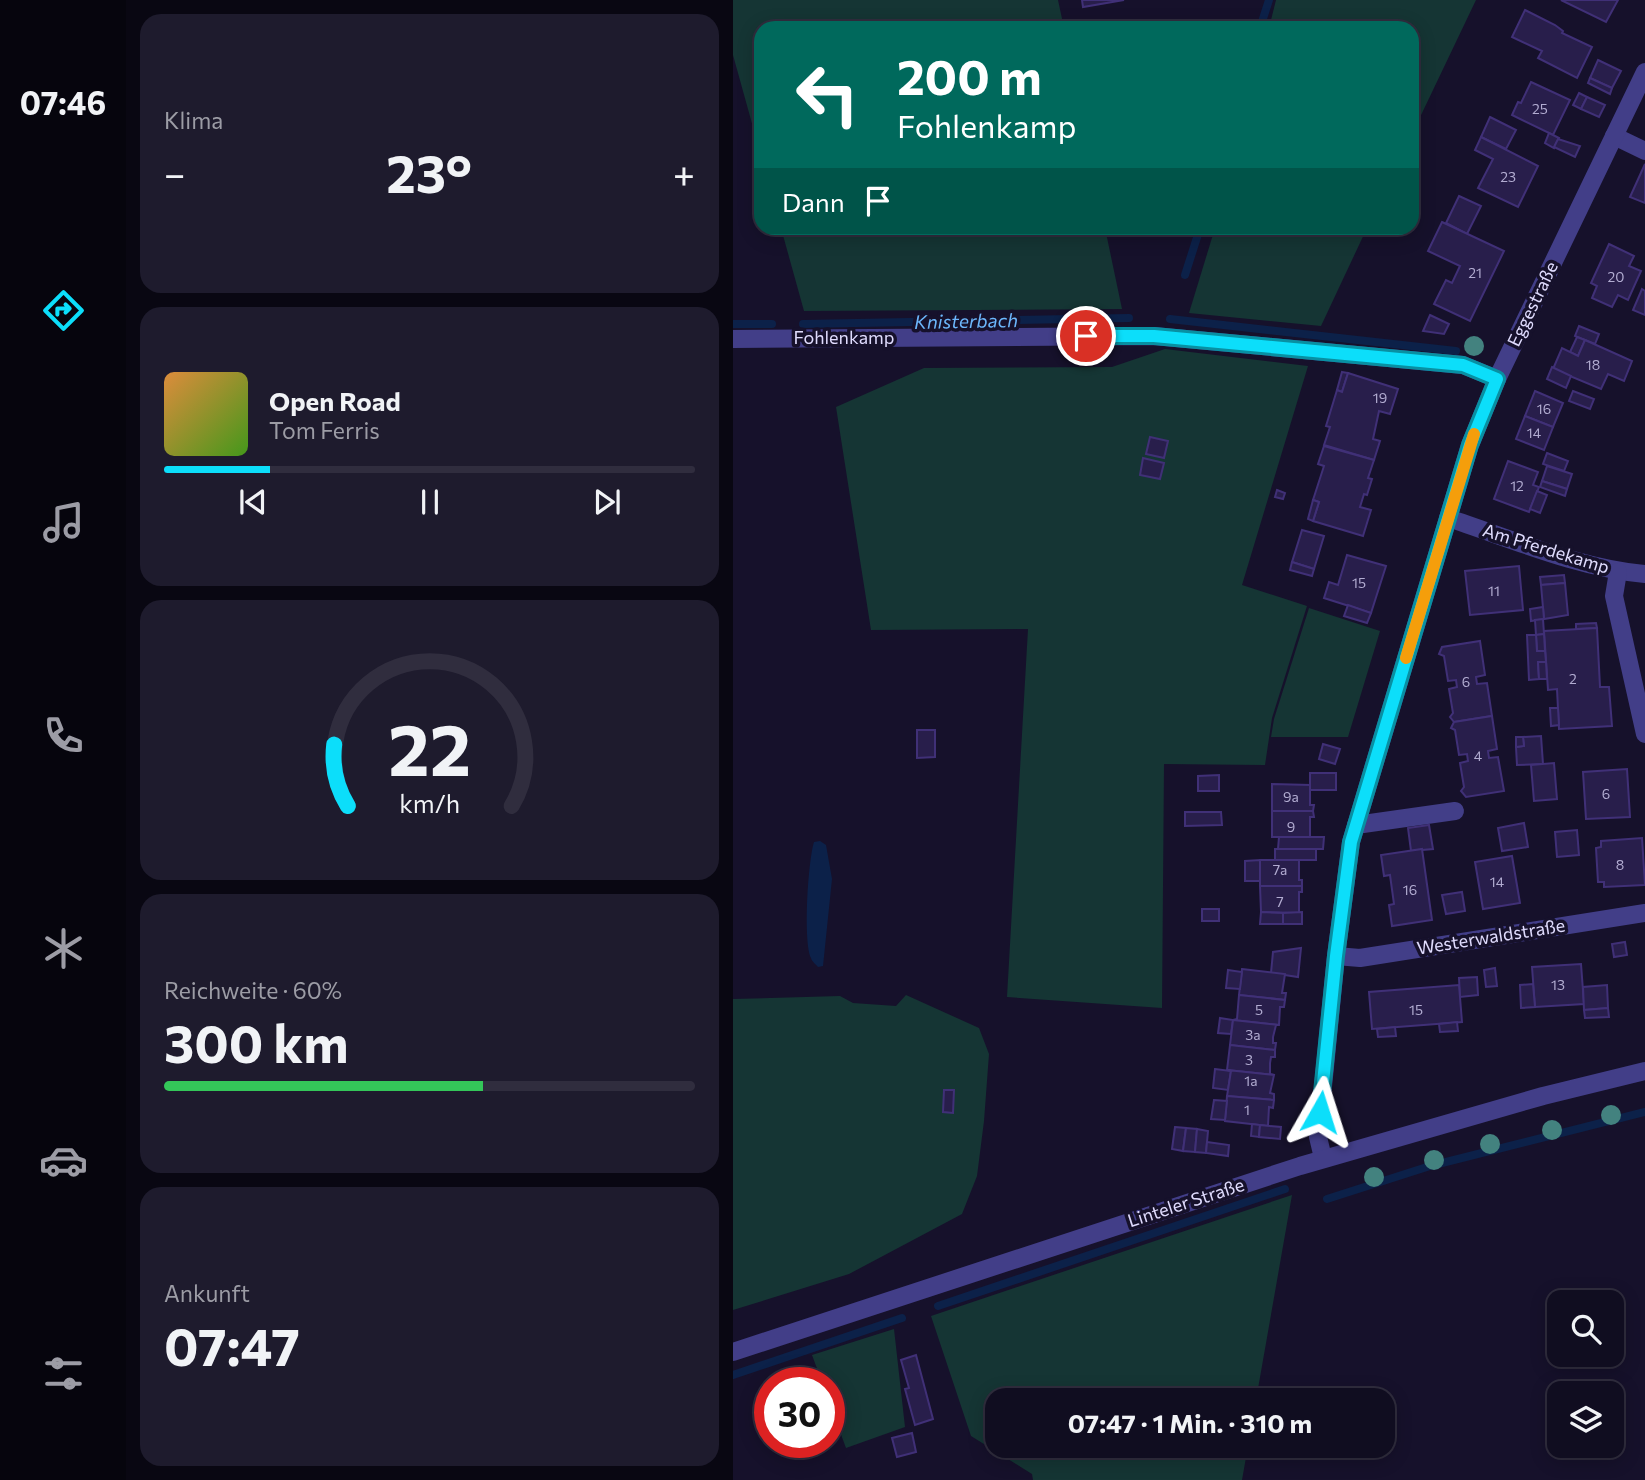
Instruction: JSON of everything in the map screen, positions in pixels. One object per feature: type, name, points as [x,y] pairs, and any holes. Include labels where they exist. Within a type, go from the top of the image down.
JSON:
[{"type":"street","name":"Eggestraße","points":[[1323,1158],[1318,1137],[1336,956],[1351,842],[1356,825],[1470,445],[1497,379],[1645,72]]},
{"type":"street","points":[[1614,136],[1645,151]]},
{"type":"street","name":"Fohlenkamp","points":[[733,339],[1154,336],[1463,365],[1497,379]]},
{"type":"street","name":"Am Pferdekamp","points":[[1448,518],[1618,572],[1645,574]]},
{"type":"street","points":[[1618,572],[1614,596],[1645,734]]},
{"type":"street","points":[[1356,825],[1455,811]]},
{"type":"street","name":"Westerwaldstraße","points":[[1336,956],[1360,958],[1645,914]]},
{"type":"street","name":"Linteler Straße","points":[[733,1352],[1323,1158],[1645,1071]]},
{"type":"green space","points":[[733,0],[1058,0],[1062,21],[754,21],[754,131],[733,55]]},
{"type":"green space","points":[[1276,0],[1476,0],[1419,119],[1419,21],[1271,21]]},
{"type":"green space","points":[[783,235],[1106,235],[1122,309],[804,311]]},
{"type":"green space","points":[[1213,235],[1364,235],[1321,326],[1189,313]]},
{"type":"green space","points":[[1165,349],[1308,366],[1242,585],[1307,606],[1272,718],[1265,765],[1164,764],[1162,1008],[1007,997],[1028,629],[871,630],[836,407],[924,368],[1112,367]]},
{"type":"green space","points":[[1309,608],[1380,631],[1348,737],[1271,737],[1274,719]]},
{"type":"green space","points":[[906,995],[979,1028],[989,1054],[977,1176],[962,1214],[849,1274],[733,1310],[733,999],[840,996],[853,1003],[896,1006]]},
{"type":"green space","points":[[1292,1195],[1258,1388],[985,1388],[985,1445],[971,1436],[931,1316]]},
{"type":"green space","points":[[894,1329],[905,1427],[846,1448],[845,1367],[816,1367],[812,1355]]},
{"type":"green space","points":[[1006,1458],[1246,1458],[1242,1480],[1033,1480],[1032,1474]]},
{"type":"water","points":[[820,841],[826,845],[832,879],[823,966],[818,967],[809,949],[807,919],[812,852],[814,842]]},
{"type":"building","points":[[1082,0],[1124,0],[1083,7]]},
{"type":"building","points":[[1561,0],[1618,0],[1606,22]]},
{"type":"building","points":[[1525,10],[1555,25],[1562,33],[1592,47],[1577,78],[1538,58],[1542,51],[1512,37]]},
{"type":"building","points":[[1598,60],[1621,71],[1612,88],[1590,78]]},
{"type":"building","points":[[1590,78],[1612,88],[1610,94],[1588,83]]},
{"type":"building","points":[[1531,82],[1570,100],[1553,135],[1512,115]]},
{"type":"building","points":[[1579,93],[1587,97],[1581,109],[1573,105]]},
{"type":"building","points":[[1587,97],[1605,105],[1599,117],[1581,109]]},
{"type":"building","points":[[1490,117],[1516,130],[1506,149],[1481,137]]},
{"type":"building","points":[[1549,133],[1559,138],[1554,148],[1545,143]]},
{"type":"building","points":[[1481,137],[1538,166],[1518,207],[1478,188],[1493,159],[1475,150]]},
{"type":"building","points":[[1558,139],[1580,146],[1575,157],[1554,147]]},
{"type":"building","points":[[1645,164],[1645,203],[1630,197]]},
{"type":"building","points":[[1459,196],[1481,206],[1467,234],[1446,223]]},
{"type":"building","points":[[1442,222],[1504,251],[1470,321],[1434,304],[1446,280],[1452,283],[1460,266],[1428,251]]},
{"type":"building","points":[[1609,244],[1634,256],[1629,266],[1641,271],[1628,300],[1618,295],[1612,307],[1592,298],[1597,286],[1591,283]]},
{"type":"building","points":[[1642,289],[1645,291],[1645,315],[1633,310]]},
{"type":"building","points":[[1430,315],[1449,324],[1444,334],[1423,331]]},
{"type":"building","points":[[1579,326],[1599,334],[1595,344],[1575,336]]},
{"type":"building","points":[[1577,337],[1585,340],[1578,356],[1570,352]]},
{"type":"building","points":[[1585,340],[1632,361],[1624,381],[1608,374],[1601,389],[1553,369],[1562,348],[1578,356]]},
{"type":"building","points":[[1552,367],[1571,376],[1566,388],[1547,379]]},
{"type":"building","points":[[1342,372],[1348,373],[1342,392],[1337,390]]},
{"type":"building","points":[[1348,373],[1398,389],[1390,414],[1379,411],[1373,439],[1380,441],[1374,460],[1324,445],[1330,427],[1326,426],[1337,390],[1342,392]]},
{"type":"building","points":[[1535,391],[1563,403],[1553,427],[1525,416]]},
{"type":"building","points":[[1573,391],[1594,399],[1590,409],[1569,401]]},
{"type":"building","points":[[1525,416],[1553,427],[1544,450],[1516,439]]},
{"type":"building","points":[[1150,437],[1168,441],[1164,458],[1146,454]]},
{"type":"building","points":[[1324,446],[1374,460],[1368,478],[1372,479],[1360,507],[1371,510],[1363,536],[1313,521],[1319,502],[1313,500],[1324,466],[1318,464]]},
{"type":"building","points":[[1547,453],[1568,461],[1564,471],[1543,464]]},
{"type":"building","points":[[1143,458],[1164,463],[1160,479],[1140,475]]},
{"type":"building","points":[[1508,461],[1538,472],[1533,485],[1539,487],[1529,512],[1494,499]]},
{"type":"building","points":[[1547,466],[1572,474],[1567,489],[1542,481]]},
{"type":"building","points":[[1542,481],[1567,489],[1565,496],[1540,487]]},
{"type":"building","points":[[1277,490],[1285,493],[1283,499],[1275,497]]},
{"type":"building","points":[[1537,491],[1547,495],[1540,513],[1530,509]]},
{"type":"building","points":[[1313,500],[1319,502],[1313,521],[1308,519]]},
{"type":"building","points":[[1302,530],[1324,536],[1314,569],[1292,562]]},
{"type":"building","points":[[1347,555],[1386,566],[1371,613],[1324,598],[1329,582],[1338,585]]},
{"type":"building","points":[[1292,562],[1314,569],[1312,576],[1290,570]]},
{"type":"building","points":[[1519,566],[1523,610],[1470,615],[1465,571]]},
{"type":"building","points":[[1564,575],[1565,583],[1541,585],[1540,577]]},
{"type":"building","points":[[1565,583],[1568,615],[1544,619],[1541,585]]},
{"type":"building","points":[[1348,605],[1371,613],[1367,623],[1344,616]]},
{"type":"building","points":[[1543,607],[1544,619],[1531,621],[1530,609]]},
{"type":"building","points":[[1543,619],[1544,634],[1536,635],[1535,620]]},
{"type":"building","points":[[1596,623],[1597,628],[1576,629],[1576,624]]},
{"type":"building","points":[[1597,628],[1600,687],[1609,687],[1612,726],[1559,729],[1557,689],[1548,690],[1544,631]]},
{"type":"building","points":[[1544,634],[1545,651],[1537,651],[1536,635]]},
{"type":"building","points":[[1527,635],[1536,635],[1537,651],[1545,651],[1546,662],[1538,662],[1539,679],[1529,680]]},
{"type":"building","points":[[1480,641],[1485,675],[1476,677],[1477,684],[1487,683],[1492,716],[1454,722],[1450,717],[1453,713],[1449,689],[1457,687],[1456,680],[1448,681],[1444,656],[1439,654],[1442,647]]},
{"type":"building","points":[[1538,662],[1546,662],[1547,679],[1539,679]]},
{"type":"building","points":[[1550,708],[1558,708],[1559,725],[1551,726]]},
{"type":"building","points":[[1492,716],[1497,749],[1488,751],[1489,758],[1498,757],[1504,791],[1466,797],[1461,791],[1464,787],[1460,763],[1468,761],[1467,754],[1459,755],[1455,730],[1451,728],[1454,722]]},
{"type":"building","points":[[917,730],[935,730],[935,757],[917,758]]},
{"type":"building","points":[[1541,736],[1543,764],[1517,765],[1516,747],[1524,746],[1523,737]]},
{"type":"building","points":[[1516,737],[1523,737],[1524,746],[1516,747]]},
{"type":"building","points":[[1323,744],[1340,749],[1335,764],[1319,759]]},
{"type":"building","points":[[1554,763],[1557,799],[1534,801],[1531,765]]},
{"type":"building","points":[[1627,769],[1630,817],[1586,819],[1583,772]]},
{"type":"building","points":[[1310,773],[1336,773],[1336,790],[1310,790]]},
{"type":"building","points":[[1219,775],[1219,791],[1198,791],[1198,776]]},
{"type":"building","points":[[1272,784],[1310,785],[1310,805],[1314,805],[1313,811],[1272,811]]},
{"type":"building","points":[[1272,811],[1313,811],[1314,817],[1310,817],[1310,837],[1272,837]]},
{"type":"building","points":[[1185,812],[1221,812],[1222,825],[1185,826]]},
{"type":"building","points":[[1524,823],[1528,847],[1502,851],[1498,828]]},
{"type":"building","points":[[1429,825],[1433,849],[1411,851],[1408,828]]},
{"type":"building","points":[[1577,830],[1579,855],[1557,857],[1555,832]]},
{"type":"building","points":[[1279,837],[1324,837],[1323,849],[1278,849]]},
{"type":"building","points":[[1642,838],[1645,885],[1604,887],[1604,882],[1598,882],[1596,848],[1601,847],[1601,841]]},
{"type":"building","points":[[1275,849],[1316,849],[1316,860],[1275,860]]},
{"type":"building","points":[[1422,849],[1432,920],[1392,926],[1389,905],[1394,904],[1390,875],[1384,876],[1381,855]]},
{"type":"building","points":[[1512,856],[1520,903],[1483,909],[1475,862]]},
{"type":"building","points":[[1260,860],[1299,860],[1299,880],[1302,880],[1302,886],[1260,886]]},
{"type":"building","points":[[1260,860],[1260,881],[1245,881],[1245,861]]},
{"type":"building","points":[[1260,886],[1302,886],[1302,892],[1299,892],[1299,913],[1261,912]]},
{"type":"building","points":[[1462,892],[1465,911],[1446,914],[1442,895]]},
{"type":"building","points":[[1202,909],[1219,909],[1219,921],[1202,921]]},
{"type":"building","points":[[1261,912],[1283,913],[1283,924],[1260,924]]},
{"type":"building","points":[[1302,912],[1302,924],[1283,924],[1283,913]]},
{"type":"building","points":[[1625,942],[1627,955],[1614,957],[1612,944]]},
{"type":"building","points":[[1301,948],[1298,977],[1271,973],[1273,952]]},
{"type":"building","points":[[1581,964],[1584,1004],[1535,1007],[1532,967]]},
{"type":"building","points":[[1495,968],[1497,986],[1486,987],[1484,970]]},
{"type":"building","points":[[1242,969],[1285,974],[1282,993],[1286,993],[1285,1000],[1239,995]]},
{"type":"building","points":[[1228,970],[1242,972],[1240,989],[1226,988]]},
{"type":"building","points":[[1477,977],[1478,995],[1460,997],[1459,978]]},
{"type":"building","points":[[1533,984],[1535,1007],[1521,1008],[1520,985]]},
{"type":"building","points":[[1459,985],[1462,1022],[1372,1029],[1369,992]]},
{"type":"building","points":[[1607,985],[1608,1008],[1584,1010],[1583,987]]},
{"type":"building","points":[[1239,995],[1285,1000],[1284,1007],[1280,1007],[1279,1025],[1233,1020],[1237,1019]]},
{"type":"building","points":[[1608,1008],[1609,1017],[1585,1018],[1584,1010]]},
{"type":"building","points":[[1220,1018],[1233,1020],[1231,1034],[1218,1033]]},
{"type":"building","points":[[1233,1020],[1279,1025],[1276,1025],[1273,1037],[1275,1050],[1230,1045]]},
{"type":"building","points":[[1457,1022],[1458,1031],[1440,1032],[1439,1024]]},
{"type":"building","points":[[1395,1027],[1396,1036],[1378,1037],[1377,1029]]},
{"type":"building","points":[[1230,1045],[1275,1050],[1275,1057],[1271,1057],[1270,1063],[1270,1074],[1274,1075],[1227,1070]]},
{"type":"building","points":[[1215,1069],[1231,1071],[1228,1090],[1213,1088]]},
{"type":"building","points":[[1227,1070],[1274,1075],[1270,1093],[1274,1094],[1274,1100],[1227,1096],[1231,1071]]},
{"type":"building","points":[[944,1090],[954,1090],[953,1113],[943,1112]]},
{"type":"building","points":[[1227,1096],[1274,1100],[1273,1108],[1269,1107],[1268,1126],[1225,1121]]},
{"type":"building","points":[[1214,1100],[1227,1101],[1225,1120],[1211,1119]]},
{"type":"building","points":[[1252,1124],[1260,1125],[1259,1137],[1251,1136]]},
{"type":"building","points":[[1260,1125],[1281,1127],[1280,1139],[1259,1137]]},
{"type":"building","points":[[1175,1127],[1186,1128],[1183,1151],[1172,1149]]},
{"type":"building","points":[[1186,1128],[1197,1129],[1195,1152],[1183,1151]]},
{"type":"building","points":[[1197,1129],[1208,1131],[1206,1153],[1195,1152]]},
{"type":"building","points":[[1207,1142],[1229,1145],[1228,1156],[1206,1153]]},
{"type":"building","points":[[916,1355],[933,1419],[915,1425],[905,1389],[909,1388],[901,1360]]},
{"type":"building","points":[[912,1433],[916,1452],[897,1457],[892,1438]]},
{"type":"waterway","points":[[1262,21],[1269,0]]},
{"type":"waterway","points":[[1185,275],[1198,235]]},
{"type":"waterway","name":"Knisterbach","points":[[803,324],[1129,318]]},
{"type":"waterway","name":"Knisterbach","points":[[1170,319],[1456,351]]},
{"type":"waterway","name":"Knisterbach","points":[[733,324],[772,324]]},
{"type":"waterway","points":[[1327,1199],[1430,1166],[1645,1112]]},
{"type":"waterway","points":[[938,1306],[1285,1189]]},
{"type":"waterway","points":[[733,1375],[902,1318]]},
{"type":"slow traffic","points":[[1406,658],[1474,434]]},
{"type":"route","points":[[1086,336],[1154,336],[1463,365],[1497,379],[1470,445],[1351,842],[1320,1112]]}]
